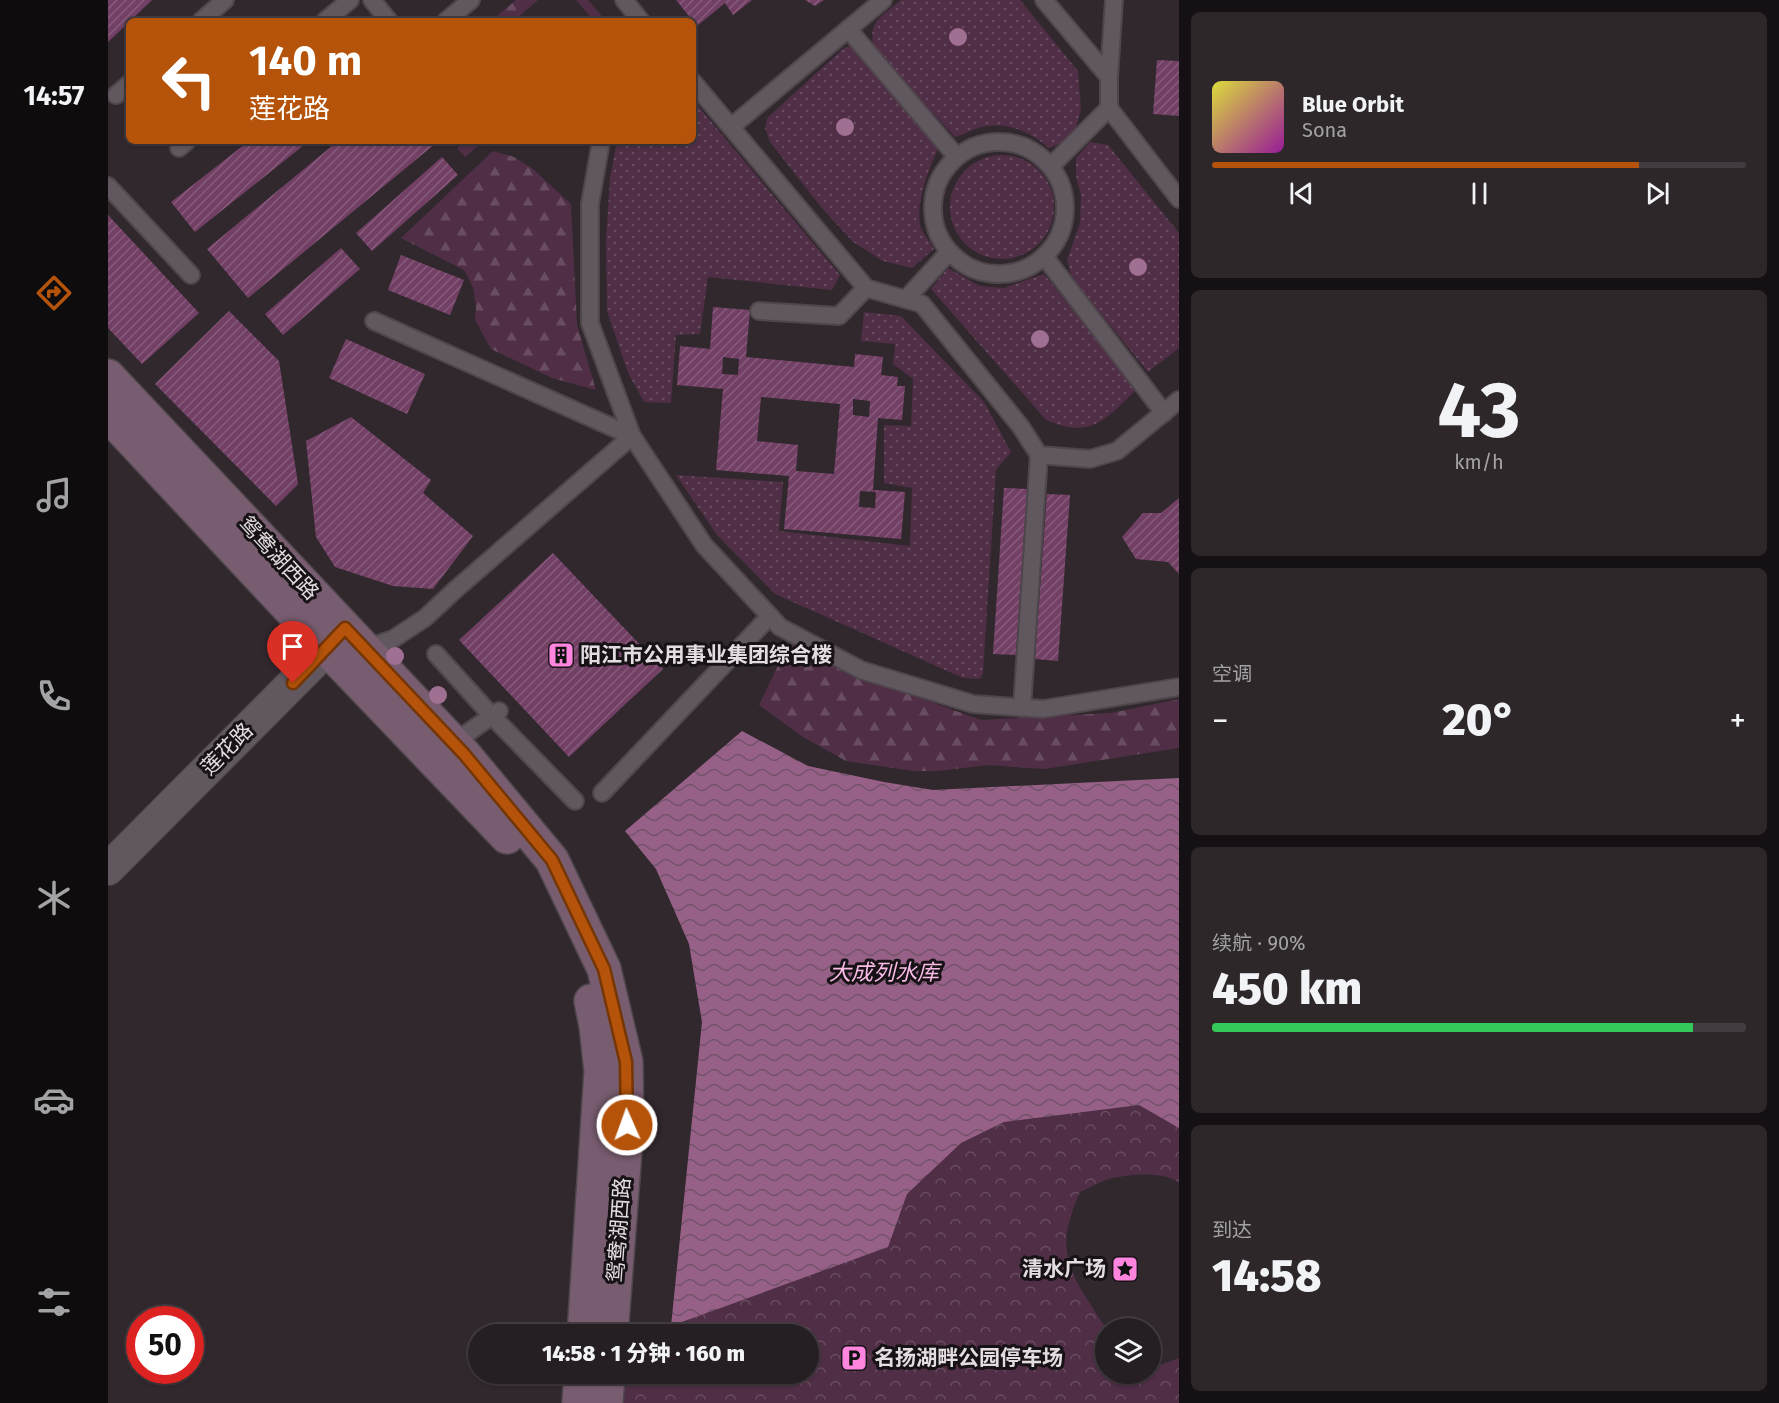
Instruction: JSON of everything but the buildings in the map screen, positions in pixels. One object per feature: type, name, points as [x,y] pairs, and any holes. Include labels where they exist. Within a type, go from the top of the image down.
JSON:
[{"type":"main road","name":"鸳鸯湖西路","points":[[108,376],[346,642],[528,858],[586,978],[596,1026],[601,1071],[585,1324]]},
{"type":"main road","name":"鸳鸯湖西路","points":[[108,416],[453,743],[552,860],[604,969],[626,1062],[627,1125],[612,1324]]},
{"type":"main road","points":[[579,1403],[580,1384]]},
{"type":"main road","points":[[606,1403],[607,1384]]},
{"type":"street","name":"莲花路","points":[[108,869],[346,642]]},
{"type":"lane","points":[[204,18],[225,0]]},
{"type":"lane","points":[[329,18],[350,0]]},
{"type":"lane","points":[[372,0],[387,18]]},
{"type":"lane","points":[[450,18],[471,0]]},
{"type":"lane","points":[[731,127],[883,0]]},
{"type":"lane","points":[[1044,0],[1109,77]]},
{"type":"lane","points":[[1114,0],[1109,108],[1179,199]]},
{"type":"lane","points":[[848,29],[956,156]]},
{"type":"lane","points":[[696,86],[866,288],[922,304],[1021,427],[1039,455],[1022,708]]},
{"type":"lane","points":[[116,95],[126,87]]},
{"type":"lane","points":[[1051,166],[1109,108]]},
{"type":"lane","points":[[995,141],[1016,143],[1035,152],[1051,166],[1062,184],[1066,207],[1062,230],[1051,250],[1033,265],[1012,273],[988,273],[966,266],[949,252],[937,234],[932,213],[934,192],[942,172],[956,156],[974,146],[995,141]]},
{"type":"lane","points":[[600,144],[590,204],[590,323],[632,436],[704,545],[780,627],[861,670],[973,704],[1044,709],[1179,687]]},
{"type":"lane","points":[[108,186],[190,275]]},
{"type":"lane","points":[[906,299],[949,252]]},
{"type":"lane","points":[[1044,256],[1164,413]]},
{"type":"lane","points":[[759,310],[839,316],[866,288]]},
{"type":"lane","points":[[374,321],[632,436]]},
{"type":"lane","points":[[1039,455],[1090,459],[1117,451],[1179,400]]},
{"type":"lane","points":[[346,642],[393,639],[425,618],[632,436]]},
{"type":"lane","points":[[602,793],[770,616]]},
{"type":"lane","points":[[436,654],[496,712],[574,801]]},
{"type":"lane","points":[[453,743],[496,712]]},
{"type":"green space","points":[[516,0],[538,0],[517,18],[495,18]]},
{"type":"green space","points":[[576,0],[588,0],[603,18],[591,18]]},
{"type":"green space","points":[[901,0],[1020,0],[1078,71],[1081,109],[1075,132],[1064,142],[1049,148],[1021,130],[996,125],[955,137],[875,51],[872,33],[877,21]]},
{"type":"green space","points":[[854,44],[938,149],[927,177],[919,209],[921,228],[934,249],[912,268],[883,261],[853,242],[821,207],[770,142],[765,128],[767,118],[844,48]]},
{"type":"green space","points":[[696,104],[840,275],[832,290],[708,277],[700,334],[676,335],[671,403],[644,402],[628,373],[607,311],[606,239],[610,178],[616,144],[696,144]]},
{"type":"green space","points":[[1090,142],[1108,145],[1179,233],[1179,348],[1148,372],[1072,278],[1067,260],[1080,223],[1081,195],[1076,176],[1076,158]]},
{"type":"green space","points":[[462,144],[480,144],[465,157],[457,148]]},
{"type":"green space","points":[[493,151],[514,157],[533,169],[571,204],[577,325],[596,390],[552,378],[491,349],[475,320],[473,287],[464,270],[401,238]]},
{"type":"green space","points":[[1002,155],[1022,159],[1039,170],[1050,187],[1054,207],[1050,227],[1039,244],[1022,255],[1002,259],[982,255],[965,244],[954,227],[950,207],[954,187],[965,170],[982,159]]},
{"type":"green space","points":[[948,268],[980,286],[1004,288],[1044,274],[1137,389],[1107,417],[1087,427],[1062,426],[1046,420],[931,289]]},
{"type":"green space","points":[[864,312],[901,316],[984,402],[1011,452],[996,470],[983,673],[980,679],[963,678],[775,594],[717,535],[676,475],[783,482],[779,531],[910,546],[912,488],[884,483],[884,425],[911,426],[913,379],[893,364],[895,344],[861,341]]},
{"type":"green space","points":[[789,643],[826,664],[981,720],[1111,713],[1179,699],[1179,748],[1044,769],[988,765],[938,771],[913,771],[846,761],[803,737],[759,705]]},
{"type":"green space","points":[[1179,1098],[1179,1183],[1155,1175],[1136,1175],[1106,1180],[1080,1192],[1069,1223],[1066,1248],[1073,1273],[1099,1318],[1095,1318],[1095,1384],[1161,1384],[1161,1364],[1179,1358],[1179,1403],[607,1403],[610,1384],[819,1384],[819,1324],[677,1324],[689,1320],[963,1113]]},
{"type":"water","name":"大成列水库","points":[[742,731],[808,766],[933,790],[1179,778],[1179,1128],[1139,1105],[1004,1122],[961,1143],[907,1194],[888,1247],[671,1324],[702,1022],[689,944],[656,869],[625,831]]},
{"type":"place","name":"阳江市公用事业集团综合楼","points":[[561,655]]},
{"type":"place","name":"清水广场","points":[[1125,1269]]},
{"type":"place","name":"名扬湖畔公园停车场","points":[[854,1358]]},
{"type":"route","points":[[293,683],[345,628],[464,754],[552,860],[604,969],[626,1062],[627,1125]]}]
